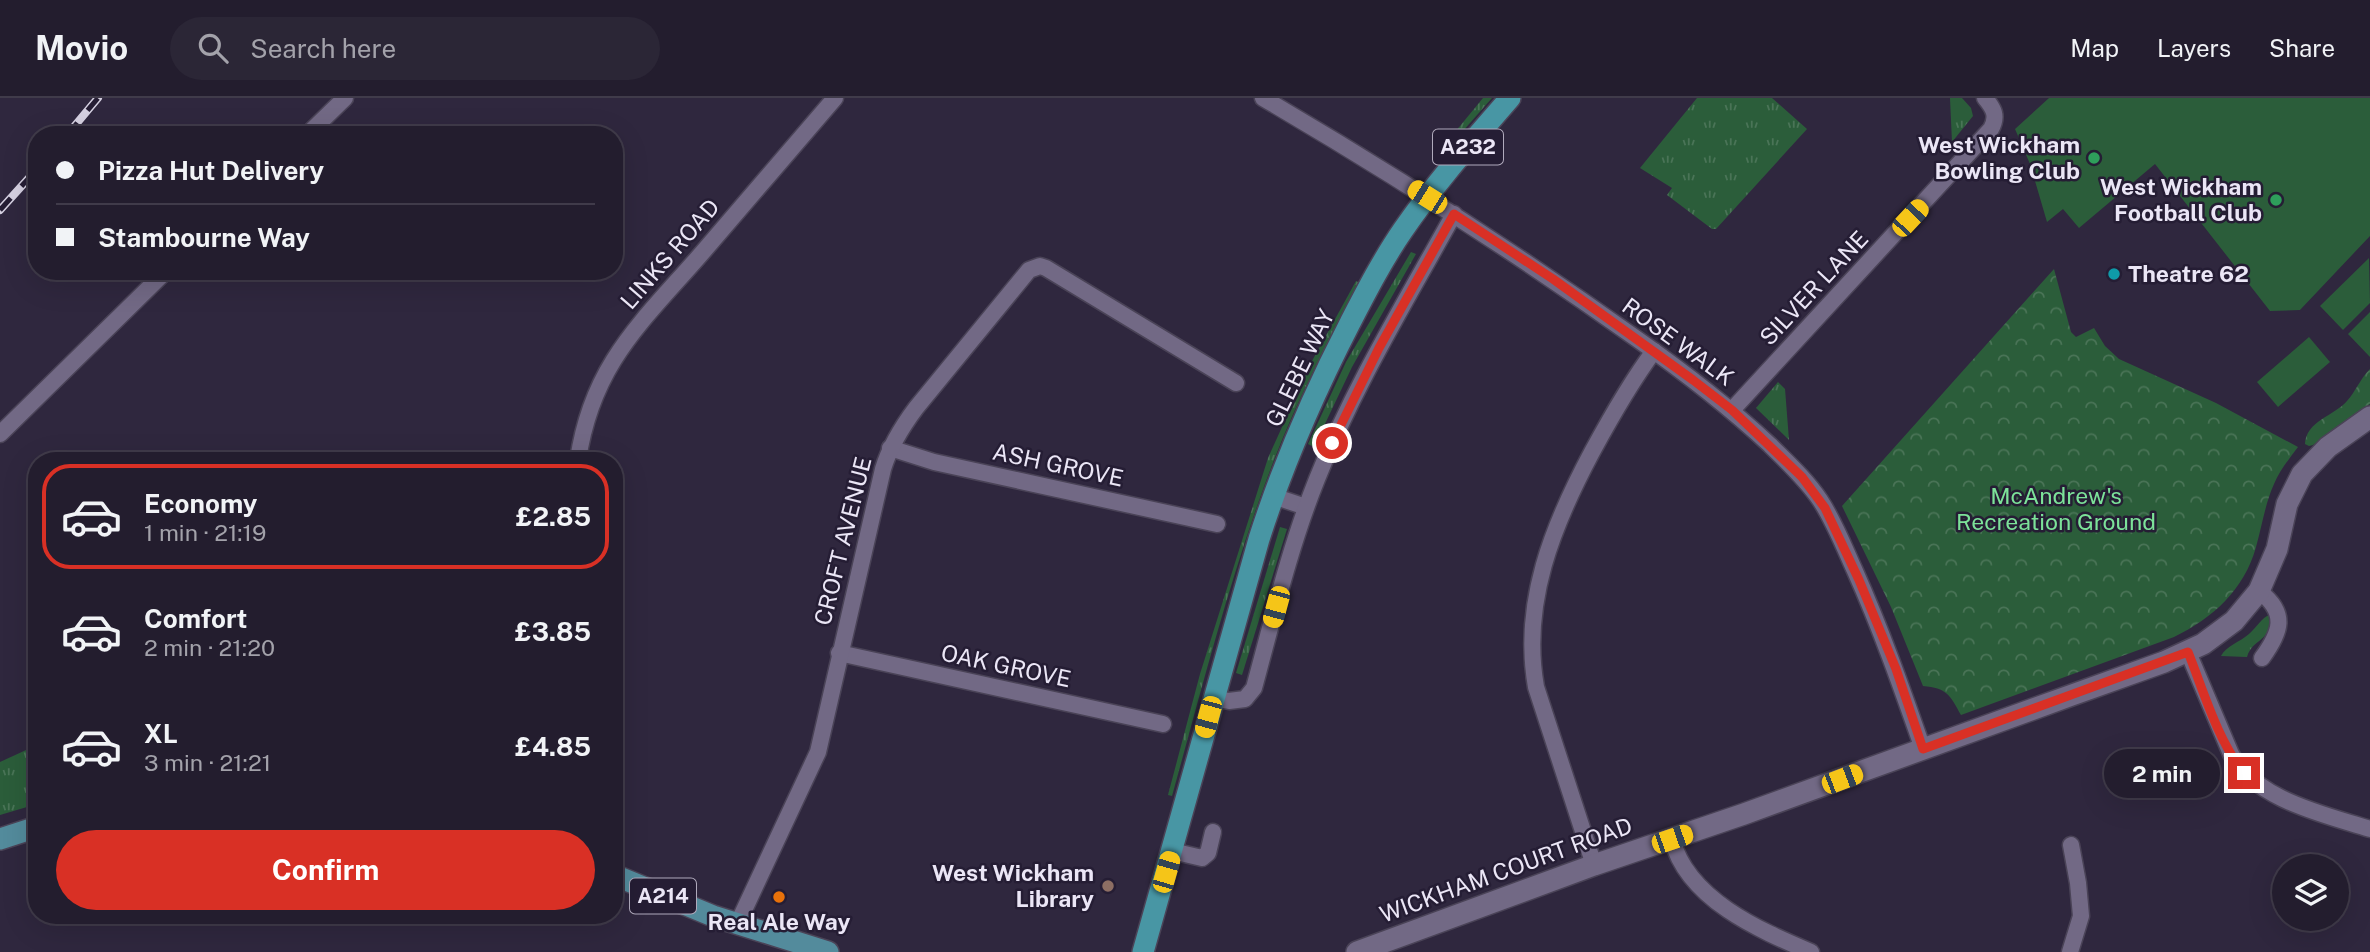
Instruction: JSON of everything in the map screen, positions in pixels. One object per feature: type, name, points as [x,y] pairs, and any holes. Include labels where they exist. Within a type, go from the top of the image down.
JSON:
[{"type":"highway","name":"GLEBE WAY","points":[[1143,952],[1213,698],[1273,496],[1302,422],[1343,338],[1397,240],[1427,197],[1510,98]]},
{"type":"main road","points":[[0,839],[28,830]]},
{"type":"main road","name":"A214","points":[[623,879],[681,904],[828,952]]},
{"type":"street","points":[[316,126],[345,98]]},
{"type":"street","name":"LINKS ROAD","points":[[579,452],[584,426],[595,393],[627,339],[835,98]]},
{"type":"street","name":"ROSE WALK","points":[[1263,98],[1382,167],[1553,279],[1732,410],[1802,477],[1820,499],[1875,617],[1923,749]]},
{"type":"street","name":"SILVER LANE","points":[[1732,410],[1991,129],[1996,116],[1986,98]]},
{"type":"street","points":[[1213,698],[1229,701],[1245,699],[1254,688],[1290,554],[1306,507],[1360,384],[1454,214]]},
{"type":"street","name":"CROFT AVENUE","points":[[738,923],[813,765],[890,448],[916,408],[1027,273],[1035,267],[1046,268],[1236,383]]},
{"type":"street","points":[[0,434],[157,280]]},
{"type":"street","points":[[1594,865],[1536,687],[1531,660],[1533,621],[1541,571],[1561,514],[1612,416],[1654,351]]},
{"type":"street","name":"WICKHAM COURT ROAD","points":[[1357,952],[2188,652],[2224,630],[2244,612],[2272,566],[2287,504],[2295,485],[2310,464],[2328,447],[2370,417]]},
{"type":"street","name":"ASH GROVE","points":[[890,448],[934,462],[1217,524]]},
{"type":"street","points":[[1273,496],[1306,507]]},
{"type":"street","points":[[2259,591],[2273,602],[2279,615],[2274,639],[2262,658]]},
{"type":"street","points":[[2188,652],[2231,754],[2252,781],[2281,797],[2370,829]]},
{"type":"street","name":"OAK GROVE","points":[[839,653],[1163,724]]},
{"type":"street","points":[[1172,851],[1202,858],[1209,853],[1213,832]]},
{"type":"street","points":[[1672,839],[1677,856],[1689,875],[1723,905],[1758,928],[1811,952]]},
{"type":"street","points":[[2070,952],[2081,916],[2071,845]]},
{"type":"green space","points":[[1483,98],[1492,98],[1440,157],[1437,154]]},
{"type":"green space","points":[[1697,98],[1772,98],[1807,129],[1716,229],[1712,229],[1667,195],[1672,188],[1640,168]]},
{"type":"green space","points":[[1950,98],[1962,98],[1971,108],[1973,116],[1952,142]]},
{"type":"green space","name":"West Wickham Football Club","points":[[2049,98],[2370,98],[2370,236],[2300,310],[2270,311],[2155,164],[2079,228],[2063,209],[2047,222],[2030,164],[2015,129]]},
{"type":"green space","points":[[1411,252],[1416,254],[1352,367],[1314,447],[1308,444],[1346,362]]},
{"type":"green space","points":[[2369,258],[2370,303],[2343,330],[2320,306]]},
{"type":"green space","name":"McAndrew's Recreation Ground","points":[[2054,269],[2071,332],[2076,337],[2094,328],[2105,346],[2119,359],[2216,403],[2298,447],[2274,484],[2256,547],[2244,577],[2214,612],[2174,637],[1961,715],[1947,694],[1923,686],[1891,607],[1842,506]]},
{"type":"green space","points":[[1356,281],[1360,283],[1303,392],[1259,501],[1219,627],[1172,796],[1168,795],[1200,674],[1268,458],[1312,361]]},
{"type":"green space","points":[[2370,312],[2370,357],[2348,334]]},
{"type":"green space","points":[[2309,337],[2330,362],[2278,407],[2257,382]]},
{"type":"green space","points":[[2370,369],[2370,404],[2313,445],[2305,444],[2315,424],[2347,401]]},
{"type":"green space","points":[[1778,382],[1785,389],[1789,440],[1756,408]]},
{"type":"green space","points":[[1280,527],[1287,529],[1242,675],[1236,673]]},
{"type":"green space","points":[[2271,614],[2268,631],[2253,646],[2247,657],[2221,656],[2226,649],[2249,634]]},
{"type":"green space","points":[[28,749],[28,807],[0,815],[0,762]]},
{"type":"railway","points":[[75,126],[98,98]]},
{"type":"railway","points":[[0,210],[28,179]]},
{"type":"place","name":"West Wickham Bowling Club","points":[[2094,158]]},
{"type":"place","name":"West Wickham Football Club","points":[[2276,200]]},
{"type":"place","name":"Theatre 62","points":[[2114,274]]},
{"type":"place","name":"West Wickham Library","points":[[1108,886]]},
{"type":"place","name":"Real Ale Way","points":[[779,897]]},
{"type":"route","points":[[1332,443],[1379,348],[1454,214],[1553,279],[1693,380],[1732,410],[1802,477],[1825,508],[1859,580],[1896,669],[1923,749],[2188,652],[2223,738],[2244,773]]}]
